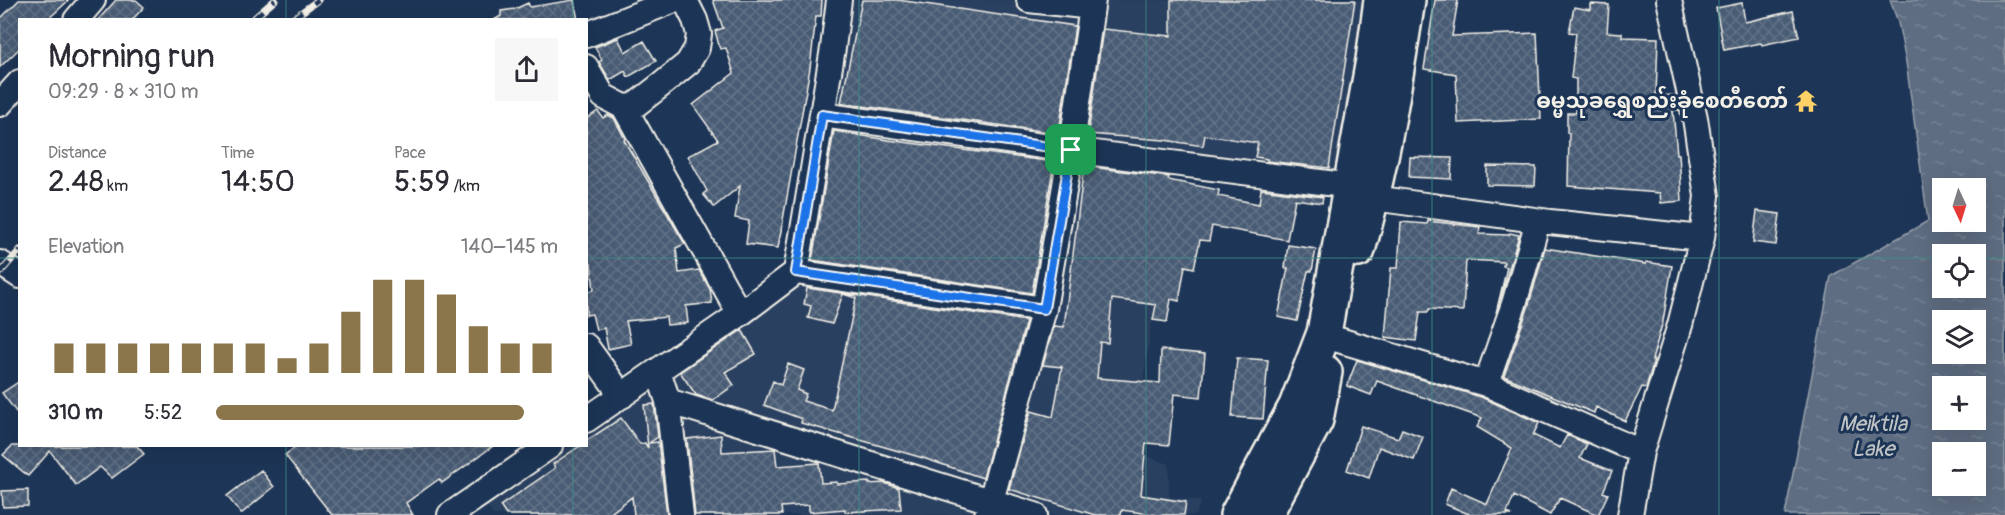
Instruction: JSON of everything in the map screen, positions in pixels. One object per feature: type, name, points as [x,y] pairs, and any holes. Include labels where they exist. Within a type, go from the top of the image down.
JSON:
[{"type":"highway","points":[[1264,515],[1316,420],[1362,192],[1373,60],[1381,0]]},
{"type":"highway","points":[[1238,515],[1296,406],[1324,333],[1397,69],[1408,0]]},
{"type":"street","points":[[78,18],[93,0]]},
{"type":"street","points":[[588,34],[674,0]]},
{"type":"street","points":[[605,104],[634,106],[688,63],[697,48],[699,34],[685,0]]},
{"type":"street","points":[[588,419],[740,314],[796,272],[838,0]]},
{"type":"street","points":[[988,508],[1044,309],[1093,3],[1029,0]]},
{"type":"street","points":[[1630,515],[1641,452],[1680,325],[1702,238],[1707,196],[1695,118],[1669,0]]},
{"type":"street","points":[[588,71],[605,104],[740,314]]},
{"type":"street","points":[[0,104],[18,84]]},
{"type":"street","points":[[822,115],[1362,192],[1538,221],[1702,238]]},
{"type":"street","points":[[1486,384],[1514,303],[1538,221]]},
{"type":"street","points":[[0,263],[18,275]]},
{"type":"street","points":[[796,272],[1044,309]]},
{"type":"street","points":[[1332,338],[1486,384],[1641,452]]},
{"type":"street","points":[[588,349],[622,396]]},
{"type":"street","points":[[658,371],[668,401],[681,515]]},
{"type":"street","points":[[668,401],[988,508],[1035,515]]},
{"type":"street","points":[[450,515],[549,447]]},
{"type":"shaded area","points":[[851,0],[1371,0],[1344,190],[1174,170],[1133,451],[1169,464],[1169,497],[1201,501],[1196,515],[493,515],[487,506],[568,447],[588,447],[588,432],[806,270],[831,103]]},
{"type":"water","name":"Meiktila Lake","points":[[1890,0],[2005,0],[2005,515],[1785,515],[1831,276],[1928,221],[1906,62],[1898,22]]},
{"type":"building","points":[[19,0],[69,0],[49,18],[18,18],[18,50],[0,67],[0,19]]},
{"type":"building","points":[[116,0],[136,0],[144,7],[134,18],[100,18]]},
{"type":"building","points":[[574,0],[578,18],[498,18],[501,16],[501,11],[515,9],[528,3],[530,7]]},
{"type":"building","points":[[713,0],[822,0],[821,16],[816,16],[810,68],[778,248],[746,244],[749,221],[735,218],[740,186],[714,207],[703,194],[707,191],[688,156],[718,140],[693,105],[734,73],[726,48],[720,49],[715,31],[723,28]]},
{"type":"building","points":[[862,0],[898,0],[1075,26],[1059,131],[1055,130],[1055,133],[841,103]]},
{"type":"building","points":[[1171,0],[1355,0],[1329,168],[1267,161],[1267,159],[1255,157],[1258,143],[1205,135],[1203,146],[1164,140],[1088,134],[1103,29],[1171,36]]},
{"type":"building","points":[[1435,0],[1458,0],[1452,36],[1537,33],[1541,119],[1458,123],[1456,74],[1424,69]]},
{"type":"building","points":[[1742,3],[1745,22],[1793,11],[1799,37],[1724,50],[1716,8]]},
{"type":"building","points":[[1591,4],[1609,5],[1607,32],[1622,33],[1622,37],[1658,38],[1656,96],[1675,95],[1679,110],[1673,110],[1682,201],[1661,203],[1660,193],[1568,186],[1567,113],[1576,113],[1576,79],[1571,78],[1576,33],[1569,32],[1574,7],[1591,10]]},
{"type":"building","points":[[618,38],[625,52],[644,41],[656,61],[628,77],[625,71],[610,80],[599,62],[602,60],[595,47]]},
{"type":"building","points":[[598,111],[603,118],[608,115],[614,118],[624,140],[685,244],[676,248],[679,273],[699,270],[710,289],[712,303],[686,306],[688,323],[667,325],[666,317],[626,321],[631,344],[608,349],[604,328],[596,330],[592,314],[588,315],[588,292],[594,290],[591,264],[588,265],[588,118]]},
{"type":"building","points":[[834,131],[1054,162],[1032,293],[812,260]]},
{"type":"building","points":[[1410,157],[1452,158],[1451,179],[1409,177]]},
{"type":"building","points":[[1084,166],[1169,177],[1168,180],[1219,190],[1218,196],[1259,204],[1261,189],[1323,197],[1322,203],[1295,199],[1287,240],[1212,226],[1209,241],[1200,240],[1194,268],[1185,266],[1179,301],[1171,299],[1167,322],[1153,320],[1156,305],[1112,299],[1108,343],[1100,342],[1097,378],[1160,383],[1161,350],[1205,354],[1201,397],[1174,394],[1169,445],[1146,443],[1141,495],[1186,502],[1184,515],[1157,515],[1122,510],[1121,515],[1095,515],[1009,489],[1031,411],[1053,417],[1062,367],[1043,365],[1054,326],[1064,327]]},
{"type":"building","points":[[1487,166],[1536,167],[1535,186],[1487,185]]},
{"type":"building","points":[[1757,211],[1780,214],[1776,245],[1753,242]]},
{"type":"building","points":[[1428,221],[1480,227],[1479,234],[1519,235],[1496,313],[1507,267],[1503,266],[1504,262],[1466,260],[1463,311],[1429,309],[1428,312],[1420,312],[1416,341],[1385,337],[1391,268],[1398,268],[1401,222],[1427,224]]},
{"type":"building","points":[[1288,245],[1316,249],[1312,271],[1308,271],[1297,321],[1278,317],[1288,268],[1285,268]]},
{"type":"building","points":[[1545,248],[1672,266],[1663,321],[1646,388],[1642,387],[1625,421],[1596,407],[1594,413],[1504,376],[1528,308]]},
{"type":"building","points":[[807,288],[1026,321],[983,478],[801,423],[802,419],[764,405],[773,381],[781,385],[788,364],[804,370],[797,390],[806,394],[803,401],[832,410],[856,298],[843,294],[832,324],[808,318],[811,306],[804,304]]},
{"type":"building","points":[[742,330],[756,354],[725,372],[734,385],[713,400],[696,395],[680,372]]},
{"type":"building","points":[[1237,358],[1268,360],[1263,419],[1232,417]]},
{"type":"building","points":[[1357,360],[1481,397],[1539,423],[1533,435],[1560,448],[1567,435],[1587,444],[1580,458],[1612,471],[1603,492],[1608,494],[1598,515],[1560,498],[1550,515],[1514,496],[1507,513],[1512,515],[1471,515],[1445,504],[1451,488],[1487,504],[1512,448],[1477,427],[1482,418],[1377,381],[1371,395],[1347,386]]},
{"type":"building","points":[[18,382],[18,414],[2,393]]},
{"type":"building","points":[[654,404],[658,437],[649,443],[658,442],[667,515],[634,515],[632,497],[608,515],[506,515],[500,506],[555,468],[553,464],[578,447],[588,447],[588,440],[621,418],[640,444],[645,443],[648,448],[644,405]]},
{"type":"building","points":[[1361,426],[1398,438],[1402,429],[1423,437],[1414,460],[1379,447],[1369,478],[1347,470]]},
{"type":"building","points":[[721,435],[722,452],[775,449],[777,466],[819,463],[821,483],[869,482],[869,484],[884,483],[899,488],[901,509],[845,512],[845,509],[809,512],[809,505],[781,507],[782,515],[695,515],[687,439]]},
{"type":"building","points":[[12,446],[138,447],[144,454],[112,478],[100,467],[76,485],[50,451],[28,476],[3,455]]},
{"type":"building","points":[[296,447],[492,447],[442,483],[439,479],[406,503],[413,515],[332,515],[285,455]]},
{"type":"building","points":[[261,470],[274,487],[241,514],[227,496]]},
{"type":"building","points":[[28,490],[28,506],[3,507],[2,491]]},
{"type":"railway","points":[[254,18],[275,0]]},
{"type":"railway","points":[[294,18],[318,0]]},
{"type":"railway","points":[[0,273],[18,252]]},
{"type":"place","name":"ဓမ္မသုခရွှေစည်းခုံစေတီတော်","points":[[1806,101]]},
{"type":"route","points":[[822,115],[1071,150],[1044,309],[796,272],[822,115]]}]
